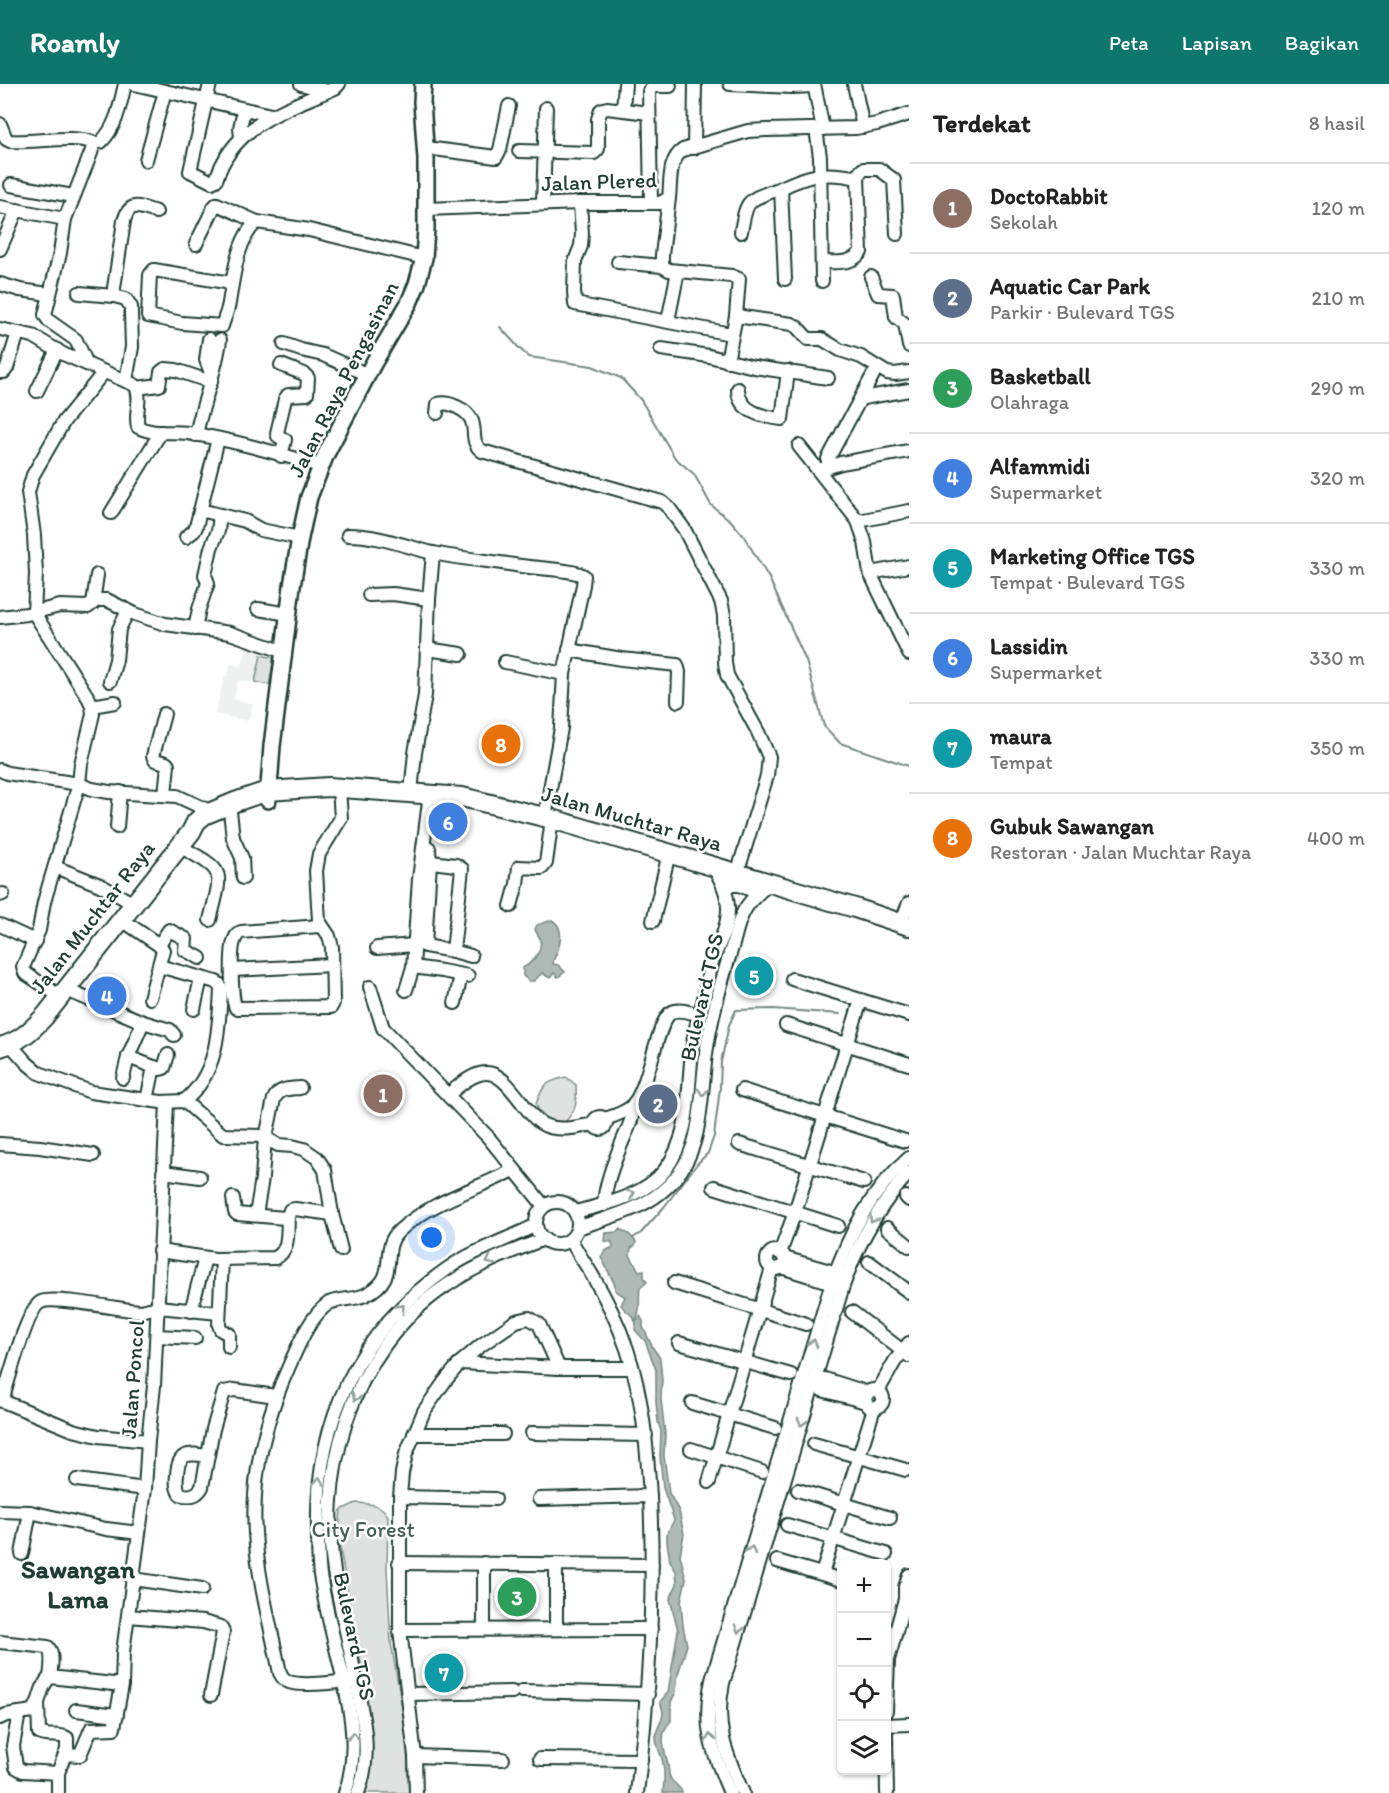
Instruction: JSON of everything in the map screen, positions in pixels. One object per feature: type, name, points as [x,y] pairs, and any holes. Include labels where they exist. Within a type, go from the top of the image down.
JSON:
[{"type":"highway","name":"Jalan Muchtar Raya","points":[[5,1046],[20,1039],[34,1028],[64,994],[201,817],[220,813],[268,796],[309,788],[411,792],[476,799],[713,866],[730,879],[905,925]]},
{"type":"main road","name":"Jalan Raya Pengasinan","points":[[268,796],[289,614],[300,538],[309,497],[320,466],[412,298],[424,258],[426,148],[422,102],[423,84]]},
{"type":"street","points":[[101,142],[114,127],[125,84]]},
{"type":"street","points":[[134,84],[271,115]]},
{"type":"street","points":[[210,84],[190,172],[212,182],[215,181],[221,167],[241,137],[271,115],[334,87]]},
{"type":"street","points":[[301,84],[334,87]]},
{"type":"street","points":[[623,109],[625,84]]},
{"type":"street","points":[[694,148],[695,84]]},
{"type":"street","points":[[730,84],[808,85],[820,129],[822,281]]},
{"type":"street","points":[[854,84],[863,127]]},
{"type":"street","points":[[651,202],[648,96],[650,89],[656,86],[670,86]]},
{"type":"street","points":[[146,160],[165,91]]},
{"type":"street","points":[[426,148],[496,157],[500,150],[509,106]]},
{"type":"street","points":[[543,204],[546,108]]},
{"type":"street","points":[[519,151],[597,152],[599,112],[607,108],[649,113]]},
{"type":"street","points":[[241,137],[240,128],[244,109]]},
{"type":"street","name":"Jalan Plered","points":[[426,209],[663,202],[669,198],[674,160],[681,152],[748,132],[863,127],[909,114]]},
{"type":"street","points":[[0,124],[6,139],[10,141],[78,140],[94,143],[65,219],[45,317],[76,340],[87,364]]},
{"type":"street","points":[[822,261],[843,262],[856,259],[861,252],[858,178],[863,169],[879,169],[894,180],[897,234]]},
{"type":"street","points":[[741,232],[745,209],[748,203],[755,198],[820,173],[858,178]]},
{"type":"street","points":[[11,185],[74,196]]},
{"type":"street","points":[[781,188],[785,279]]},
{"type":"street","points":[[662,266],[669,198]]},
{"type":"street","points":[[580,203],[582,234],[576,261],[575,304],[732,334]]},
{"type":"street","points":[[196,244],[217,204],[257,222],[332,235],[424,258]]},
{"type":"street","points":[[0,207],[65,219]]},
{"type":"street","points":[[114,296],[114,282],[127,211],[138,207],[156,212]]},
{"type":"street","points":[[0,249],[18,210]]},
{"type":"street","points":[[231,283],[152,271],[148,316],[182,323],[222,326],[230,303],[231,283],[241,248],[252,226],[257,222]]},
{"type":"street","points":[[618,262],[662,266],[669,270],[737,278],[740,281],[736,315],[727,361]]},
{"type":"street","points":[[668,321],[678,271]]},
{"type":"street","points":[[871,277],[878,294],[893,295],[896,317],[904,324],[909,346]]},
{"type":"street","points":[[0,284],[20,290],[49,294]]},
{"type":"street","points":[[79,293],[114,296],[126,299],[129,303],[131,355],[126,381]]},
{"type":"street","points":[[736,315],[795,325],[808,339],[822,339],[840,350],[861,357],[888,373],[909,372]]},
{"type":"street","points":[[0,329],[33,336],[137,388],[139,393],[136,422],[138,427],[144,430],[218,439],[320,466]]},
{"type":"street","points":[[0,372],[6,370],[18,333]]},
{"type":"street","points":[[196,435],[201,409],[212,380],[214,340]]},
{"type":"street","points":[[284,344],[322,355],[368,375]]},
{"type":"street","points":[[661,349],[828,378]]},
{"type":"street","points":[[37,391],[57,350]]},
{"type":"street","points":[[280,365],[304,374],[308,378],[307,394],[288,395],[285,399],[277,433],[285,440],[281,456]]},
{"type":"street","points":[[137,388],[159,385],[161,372],[165,369],[212,380]]},
{"type":"street","points":[[738,389],[740,401],[751,411],[767,417],[782,419],[788,371]]},
{"type":"street","points":[[104,372],[64,422],[30,482],[28,498],[34,529],[36,574],[34,613],[92,706],[91,724],[81,764],[79,784],[35,941],[23,967],[24,972],[64,994],[170,1030],[174,1035]]},
{"type":"street","points":[[825,465],[863,398],[873,375]]},
{"type":"street","points":[[863,398],[909,390]]},
{"type":"street","points":[[437,413],[438,404],[443,403],[469,414],[472,419],[476,446],[482,451],[655,500],[669,508],[684,530],[723,606],[727,675],[758,732],[769,758],[767,776],[730,879]]},
{"type":"street","points":[[111,513],[161,432]]},
{"type":"street","points":[[186,537],[194,531],[218,439]]},
{"type":"street","points":[[825,465],[909,451]]},
{"type":"street","points":[[825,465],[858,521],[865,542],[870,573],[909,654]]},
{"type":"street","points":[[200,510],[245,521],[261,530],[300,538]]},
{"type":"street","points":[[858,521],[909,511]]},
{"type":"street","points":[[195,629],[208,583],[205,575],[211,548],[218,531],[220,515]]},
{"type":"street","points":[[348,535],[376,537],[433,553],[581,573],[584,576],[564,674],[561,728],[549,818],[546,863],[540,868],[519,867],[518,884],[511,906]]},
{"type":"street","points":[[411,792],[425,695],[433,553]]},
{"type":"street","points":[[870,573],[909,566]]},
{"type":"street","points":[[93,603],[97,575]]},
{"type":"street","points":[[369,595],[393,594],[429,599]]},
{"type":"street","points":[[0,616],[34,613],[60,606],[88,607],[97,600],[106,600],[128,611],[165,624],[230,633],[285,652]]},
{"type":"street","points":[[258,609],[289,614]]},
{"type":"street","points":[[110,681],[116,660],[119,629],[128,611]]},
{"type":"street","points":[[896,627],[909,625]]},
{"type":"street","points":[[427,649],[461,654]]},
{"type":"street","points":[[569,650],[677,665],[679,669],[678,701]]},
{"type":"street","points":[[505,662],[564,674]]},
{"type":"street","points":[[92,706],[115,702]]},
{"type":"street","points":[[164,714],[153,756],[154,759],[168,765],[165,794]]},
{"type":"street","points":[[0,770],[7,774],[79,784],[92,789],[165,794],[184,798],[220,813],[242,858],[243,878]]},
{"type":"street","points":[[320,926],[241,932],[235,936],[232,1002],[236,1008],[327,1008],[333,1003],[332,947],[329,936],[320,926],[316,871],[319,854],[340,818],[337,788]]},
{"type":"street","points":[[117,827],[120,792]]},
{"type":"street","points":[[430,794],[425,840],[425,946],[471,956]]},
{"type":"street","points":[[185,839],[218,874],[219,884],[210,920]]},
{"type":"street","points":[[653,921],[669,853]]},
{"type":"street","points":[[406,990],[413,967],[425,861]]},
{"type":"street","points":[[425,861],[456,865],[462,869],[453,951]]},
{"type":"street","points":[[56,867],[100,885],[134,904]]},
{"type":"street","name":"Bulevard TGS","points":[[576,1212],[604,1205],[637,1192],[663,1173],[675,1153],[684,1126],[692,1049],[707,980],[728,909],[730,879]]},
{"type":"street","name":"Bulevard TGS","points":[[578,1228],[616,1215],[645,1201],[666,1189],[682,1170],[698,1129],[706,1051],[730,953],[743,913],[764,888]]},
{"type":"street","points":[[905,925],[909,903]]},
{"type":"street","points":[[728,909],[743,913]]},
{"type":"street","points":[[122,920],[163,950],[150,998]]},
{"type":"street","points":[[0,925],[35,941]]},
{"type":"street","points":[[159,945],[171,930],[186,939],[185,950],[200,958]]},
{"type":"street","points":[[377,948],[414,945]]},
{"type":"street","points":[[717,947],[730,953]]},
{"type":"street","points":[[232,970],[332,965]]},
{"type":"street","points":[[5,1046],[44,1076],[100,1094],[167,1103],[184,1101],[201,1082],[214,1057],[220,986],[216,982],[159,966]]},
{"type":"street","points":[[413,967],[464,975],[455,1003]]},
{"type":"street","points":[[194,1009],[201,978]]},
{"type":"street","points":[[792,979],[909,1015]]},
{"type":"street","points":[[707,980],[722,982]]},
{"type":"street","points":[[370,987],[383,1028],[488,1137],[544,1206]]},
{"type":"street","points":[[709,1482],[759,1310],[779,1261],[861,1000]]},
{"type":"street","points":[[448,1095],[475,1075],[489,1073],[505,1080],[532,1115],[542,1124],[563,1128],[601,1123],[626,1110],[639,1095],[668,1015],[678,1011],[700,1015]]},
{"type":"street","points":[[123,1078],[128,1057],[143,1022]]},
{"type":"street","points":[[786,1025],[909,1064]]},
{"type":"street","points":[[128,1057],[160,1070],[164,1068],[168,1055]]},
{"type":"street","points":[[147,1100],[154,1068]]},
{"type":"street","points":[[256,1215],[265,1137],[276,1095],[285,1089],[300,1088]]},
{"type":"street","points":[[742,1090],[905,1141]]},
{"type":"street","points":[[184,1101],[223,1135],[257,1135],[279,1145],[304,1149],[317,1158],[325,1170],[341,1250]]},
{"type":"street","name":"Jalan Poncol","points":[[117,1715],[145,1489],[154,1386],[167,1103]]},
{"type":"street","points":[[604,1205],[609,1179],[632,1119],[634,1103]]},
{"type":"street","points":[[601,1123],[623,1139]]},
{"type":"street","points":[[0,1144],[93,1155]]},
{"type":"street","points":[[739,1144],[864,1182]]},
{"type":"street","points":[[839,1279],[844,1247],[866,1207],[888,1178],[909,1158]]},
{"type":"street","points":[[356,1680],[293,1683],[284,1679],[280,1673],[261,1578],[254,1522],[261,1449],[276,1396],[304,1336],[325,1306],[339,1300],[364,1295],[385,1279],[389,1270],[391,1242],[398,1232],[411,1221],[440,1204],[514,1170]]},
{"type":"street","points":[[163,1172],[201,1177]]},
{"type":"street","points":[[730,1793],[714,1755],[709,1736],[708,1698],[712,1680],[802,1380],[839,1279],[882,1206],[909,1173]]},
{"type":"street","points":[[714,1187],[838,1226]]},
{"type":"street","points":[[233,1198],[235,1213],[288,1217]]},
{"type":"street","points":[[558,1202],[564,1203],[576,1212],[578,1228],[571,1240],[557,1244],[544,1239],[539,1233],[536,1225],[537,1218],[544,1206],[558,1202]]},
{"type":"street","points":[[159,1251],[205,1258],[275,1258],[285,1249],[290,1210],[332,1214]]},
{"type":"street","name":"Bulevard TGS","points":[[358,1793],[365,1772],[367,1752],[365,1725],[324,1511],[321,1466],[328,1429],[349,1379],[361,1359],[380,1332],[407,1301],[449,1268],[485,1248],[536,1225]]},
{"type":"street","points":[[886,1228],[909,1246]]},
{"type":"street","name":"Bulevard TGS","points":[[345,1793],[352,1767],[354,1747],[320,1573],[324,1511],[348,1419],[357,1394],[375,1358],[414,1311],[445,1286],[493,1259],[544,1239]]},
{"type":"street","points":[[571,1240],[596,1282],[619,1329],[638,1389],[646,1435],[652,1565],[651,1629],[648,1694],[637,1793]]},
{"type":"street","points":[[191,1311],[205,1258]]},
{"type":"street","points":[[222,1259],[220,1328],[229,1334],[229,1347]]},
{"type":"street","points":[[779,1261],[839,1279]]},
{"type":"street","points":[[869,1262],[909,1292]]},
{"type":"street","points":[[674,1283],[806,1324]]},
{"type":"street","points":[[148,1441],[98,1436],[73,1430],[1,1401],[23,1332],[33,1310],[41,1302],[52,1300],[140,1311],[158,1307],[219,1313]]},
{"type":"street","points":[[822,1574],[859,1456],[871,1398],[907,1350],[852,1312]]},
{"type":"street","points":[[416,1793],[400,1630],[400,1497],[406,1454],[424,1411],[460,1363],[501,1330],[520,1319],[529,1318],[539,1324],[559,1368]]},
{"type":"street","points":[[157,1336],[195,1338]]},
{"type":"street","points":[[679,1343],[802,1380],[822,1390],[871,1398]]},
{"type":"street","points":[[460,1363],[559,1368],[632,1368]]},
{"type":"street","points":[[743,1793],[726,1755],[721,1736],[720,1699],[802,1380]]},
{"type":"street","points":[[208,1456],[218,1407],[224,1392],[234,1390],[276,1396]]},
{"type":"street","points":[[692,1403],[775,1428]]},
{"type":"street","points":[[532,1433],[646,1435]]},
{"type":"street","points":[[414,1434],[503,1434]]},
{"type":"street","points":[[814,1444],[906,1470]]},
{"type":"street","points":[[691,1449],[762,1472]]},
{"type":"street","points":[[77,1480],[145,1489]]},
{"type":"street","points":[[798,1490],[890,1518]]},
{"type":"street","points":[[539,1499],[650,1496]]},
{"type":"street","points":[[400,1497],[495,1499]]},
{"type":"street","points":[[0,1511],[30,1512],[106,1529],[139,1533]]},
{"type":"street","points":[[22,1554],[30,1512]]},
{"type":"street","points":[[787,1526],[886,1554]]},
{"type":"street","points":[[777,1561],[837,1578]]},
{"type":"street","points":[[399,1563],[652,1565]]},
{"type":"street","points":[[484,1563],[484,1629]]},
{"type":"street","points":[[556,1564],[556,1629]]},
{"type":"street","points":[[888,1667],[909,1575]]},
{"type":"street","points":[[134,1579],[202,1589]]},
{"type":"street","points":[[128,1616],[203,1622],[221,1627],[223,1632],[211,1695]]},
{"type":"street","points":[[400,1630],[651,1629]]},
{"type":"street","points":[[0,1642],[48,1647],[50,1650],[50,1677],[42,1688],[38,1703],[39,1733],[68,1738],[67,1754],[58,1773],[58,1793]]},
{"type":"street","points":[[50,1677],[122,1685]]},
{"type":"street","points":[[408,1694],[517,1691],[648,1694]]},
{"type":"street","points":[[0,1718],[33,1711],[38,1703]]},
{"type":"street","points":[[67,1754],[80,1755],[91,1729],[113,1729],[117,1715],[75,1710]]},
{"type":"street","points":[[19,1713],[13,1746],[16,1767],[23,1771],[58,1773]]},
{"type":"street","points":[[891,1725],[909,1724]]},
{"type":"street","points":[[414,1756],[503,1759]]},
{"type":"street","points":[[540,1759],[641,1760]]},
{"type":"street","points":[[887,1775],[887,1793]]},
{"type":"shaded area","points":[[248,643],[262,646],[254,683],[238,680],[234,699],[253,704],[248,721],[215,714],[230,664],[242,667]]},
{"type":"shaded area","points":[[552,920],[559,928],[560,935],[553,964],[558,965],[565,972],[558,977],[554,973],[550,978],[542,973],[534,981],[529,981],[523,976],[523,968],[534,959],[541,943],[535,929],[537,925]]},
{"type":"shaded area","points":[[620,1229],[636,1242],[631,1248],[630,1255],[639,1271],[644,1270],[647,1282],[640,1288],[639,1309],[635,1321],[621,1305],[625,1297],[615,1290],[615,1285],[601,1257],[605,1251],[613,1247],[612,1242],[605,1241],[606,1233],[617,1232]]},
{"type":"shaded area","points":[[640,1316],[653,1348],[660,1358],[665,1434],[664,1456],[669,1493],[679,1511],[684,1534],[680,1555],[686,1579],[681,1601],[687,1645],[678,1674],[676,1692],[671,1702],[671,1721],[663,1736],[669,1776],[682,1793],[663,1793],[664,1767],[656,1741],[657,1731],[663,1717],[660,1702],[668,1692],[678,1630],[670,1599],[677,1584],[676,1571],[670,1561],[667,1542],[667,1534],[674,1520],[663,1488],[660,1457],[661,1431],[656,1402],[656,1370],[645,1341],[635,1330],[636,1321]]},
{"type":"green space","points":[[261,655],[274,658],[269,685],[255,682]]},
{"type":"green space","points":[[566,1077],[576,1085],[576,1102],[572,1114],[564,1123],[555,1123],[542,1118],[536,1104],[541,1092],[550,1082]]},
{"type":"green space","name":"City Forest","points":[[356,1503],[378,1506],[388,1516],[387,1570],[391,1643],[407,1746],[409,1793],[362,1793],[371,1766],[369,1729],[364,1681],[338,1538],[341,1510]]},
{"type":"green space","points":[[507,1585],[527,1586],[526,1607],[506,1607]]},
{"type":"waterway","points":[[500,327],[529,357],[592,366],[621,378],[641,400],[675,458],[694,474],[711,505],[731,521],[743,535],[769,578],[806,661],[824,726],[840,743],[909,766]]},
{"type":"waterway","points":[[633,1238],[641,1233],[664,1207],[708,1153],[714,1136],[721,1062],[729,1025],[736,1010],[773,1009],[840,1014]]},
{"type":"place","name":"Gubuk Sawangan","points":[[501,744]]},
{"type":"place","name":"Lassidin","points":[[448,822]]},
{"type":"place","name":"Marketing Office TGS","points":[[754,976]]},
{"type":"place","name":"Alfammidi","points":[[107,996]]},
{"type":"place","name":"DoctoRabbit","points":[[383,1094]]},
{"type":"place","name":"Aquatic Car Park","points":[[658,1104]]},
{"type":"place","name":"Basketball","points":[[517,1597]]},
{"type":"place","name":"maura","points":[[444,1673]]},
{"type":"district","name":"Sawangan Lama","points":[[78,1584]]}]
